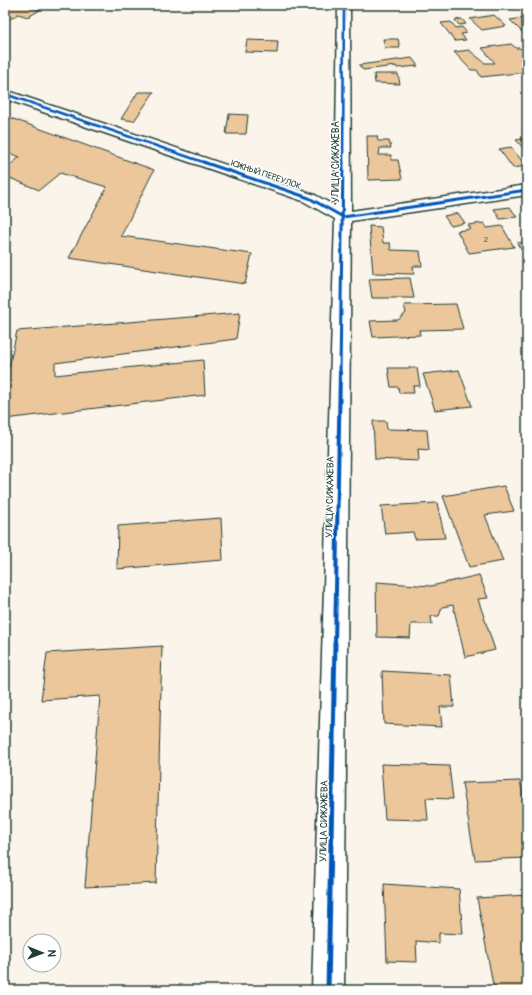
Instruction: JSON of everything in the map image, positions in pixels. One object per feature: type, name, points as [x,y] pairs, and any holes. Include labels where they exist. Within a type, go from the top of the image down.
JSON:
[{"type":"street","name":"УЛИЦА СИЖАЖЕВА","points":[[328,990],[343,217],[344,5]]},
{"type":"street","name":"ЮЖНЫЙ ПЕРЕУЛОК","points":[[5,94],[309,198],[343,217]]},
{"type":"street","points":[[343,217],[527,190]]},
{"type":"building","points":[[13,5],[24,5],[40,10],[28,17],[18,14],[5,22],[5,10]]},
{"type":"building","points":[[494,15],[506,26],[482,30],[470,19]]},
{"type":"building","points":[[523,18],[527,23],[527,31],[522,32],[510,20]]},
{"type":"building","points":[[462,19],[466,24],[459,25],[455,20]]},
{"type":"building","points":[[451,22],[456,28],[462,27],[467,33],[461,34],[466,40],[455,41],[441,23]]},
{"type":"building","points":[[383,39],[398,39],[400,48],[385,48]]},
{"type":"building","points":[[247,40],[278,41],[277,53],[245,52]]},
{"type":"building","points":[[511,44],[516,48],[520,48],[527,55],[527,58],[520,59],[527,67],[527,72],[481,77],[477,70],[471,70],[454,52],[469,50],[485,63],[495,63],[482,48]]},
{"type":"building","points":[[412,58],[418,66],[397,68],[396,66],[363,70],[359,65]]},
{"type":"building","points":[[374,74],[398,74],[400,84],[375,83]]},
{"type":"building","points":[[138,92],[154,92],[134,121],[121,119]]},
{"type":"building","points":[[229,114],[248,115],[246,134],[226,134]]},
{"type":"building","points":[[5,116],[154,170],[121,236],[252,254],[245,284],[69,258],[107,187],[60,173],[39,190],[5,176],[5,169],[20,157],[5,152]]},
{"type":"building","points":[[367,136],[377,136],[378,141],[389,141],[391,148],[380,148],[379,155],[391,155],[391,160],[398,160],[402,179],[368,180]]},
{"type":"building","points":[[527,138],[527,151],[526,151],[516,140]]},
{"type":"building","points":[[511,147],[526,166],[513,168],[499,149]]},
{"type":"building","points":[[510,207],[517,217],[500,219],[494,209]]},
{"type":"building","points":[[458,213],[465,223],[451,226],[444,216]]},
{"type":"building","points":[[484,223],[487,228],[502,226],[514,247],[469,253],[457,231],[471,229],[468,225]]},
{"type":"building","points":[[369,226],[381,227],[383,243],[390,243],[391,250],[420,251],[422,266],[413,266],[414,274],[373,273]]},
{"type":"building","points":[[527,242],[527,259],[517,243]]},
{"type":"building","points":[[410,278],[414,298],[372,298],[369,279]]},
{"type":"building","points":[[456,304],[463,329],[419,330],[420,335],[373,337],[370,321],[398,320],[406,313],[404,305]]},
{"type":"building","points":[[240,313],[236,339],[55,363],[55,375],[203,360],[205,395],[5,419],[5,385],[17,331]]},
{"type":"building","points":[[388,368],[417,368],[420,386],[413,386],[414,393],[399,393],[398,387],[391,387]]},
{"type":"building","points":[[459,370],[472,406],[435,410],[423,374]]},
{"type":"building","points":[[373,421],[386,421],[387,429],[427,430],[429,450],[418,449],[419,461],[375,459]]},
{"type":"building","points":[[504,486],[514,511],[485,515],[503,561],[469,567],[443,496]]},
{"type":"building","points":[[437,503],[445,538],[415,539],[413,532],[385,534],[381,506]]},
{"type":"building","points":[[221,518],[223,560],[117,569],[118,526]]},
{"type":"building","points":[[479,575],[488,598],[478,599],[495,650],[465,657],[453,605],[442,607],[439,616],[431,616],[432,624],[411,624],[410,638],[377,637],[376,582],[431,586]]},
{"type":"building","points":[[162,646],[156,883],[85,887],[100,696],[41,700],[47,653]]},
{"type":"building","points":[[382,671],[451,675],[454,707],[440,707],[442,727],[384,724]]},
{"type":"building","points":[[381,764],[449,766],[453,799],[426,798],[428,820],[385,819]]},
{"type":"building","points":[[520,781],[527,813],[527,858],[475,860],[462,783]]},
{"type":"building","points":[[384,884],[459,889],[463,934],[439,933],[439,943],[416,941],[417,962],[387,961]]},
{"type":"building","points":[[527,895],[527,990],[494,990],[477,898]]},
{"type":"cycle path","points":[[328,990],[343,217],[344,5]]},
{"type":"cycle path","points":[[5,94],[309,198],[343,217],[527,190]]}]
